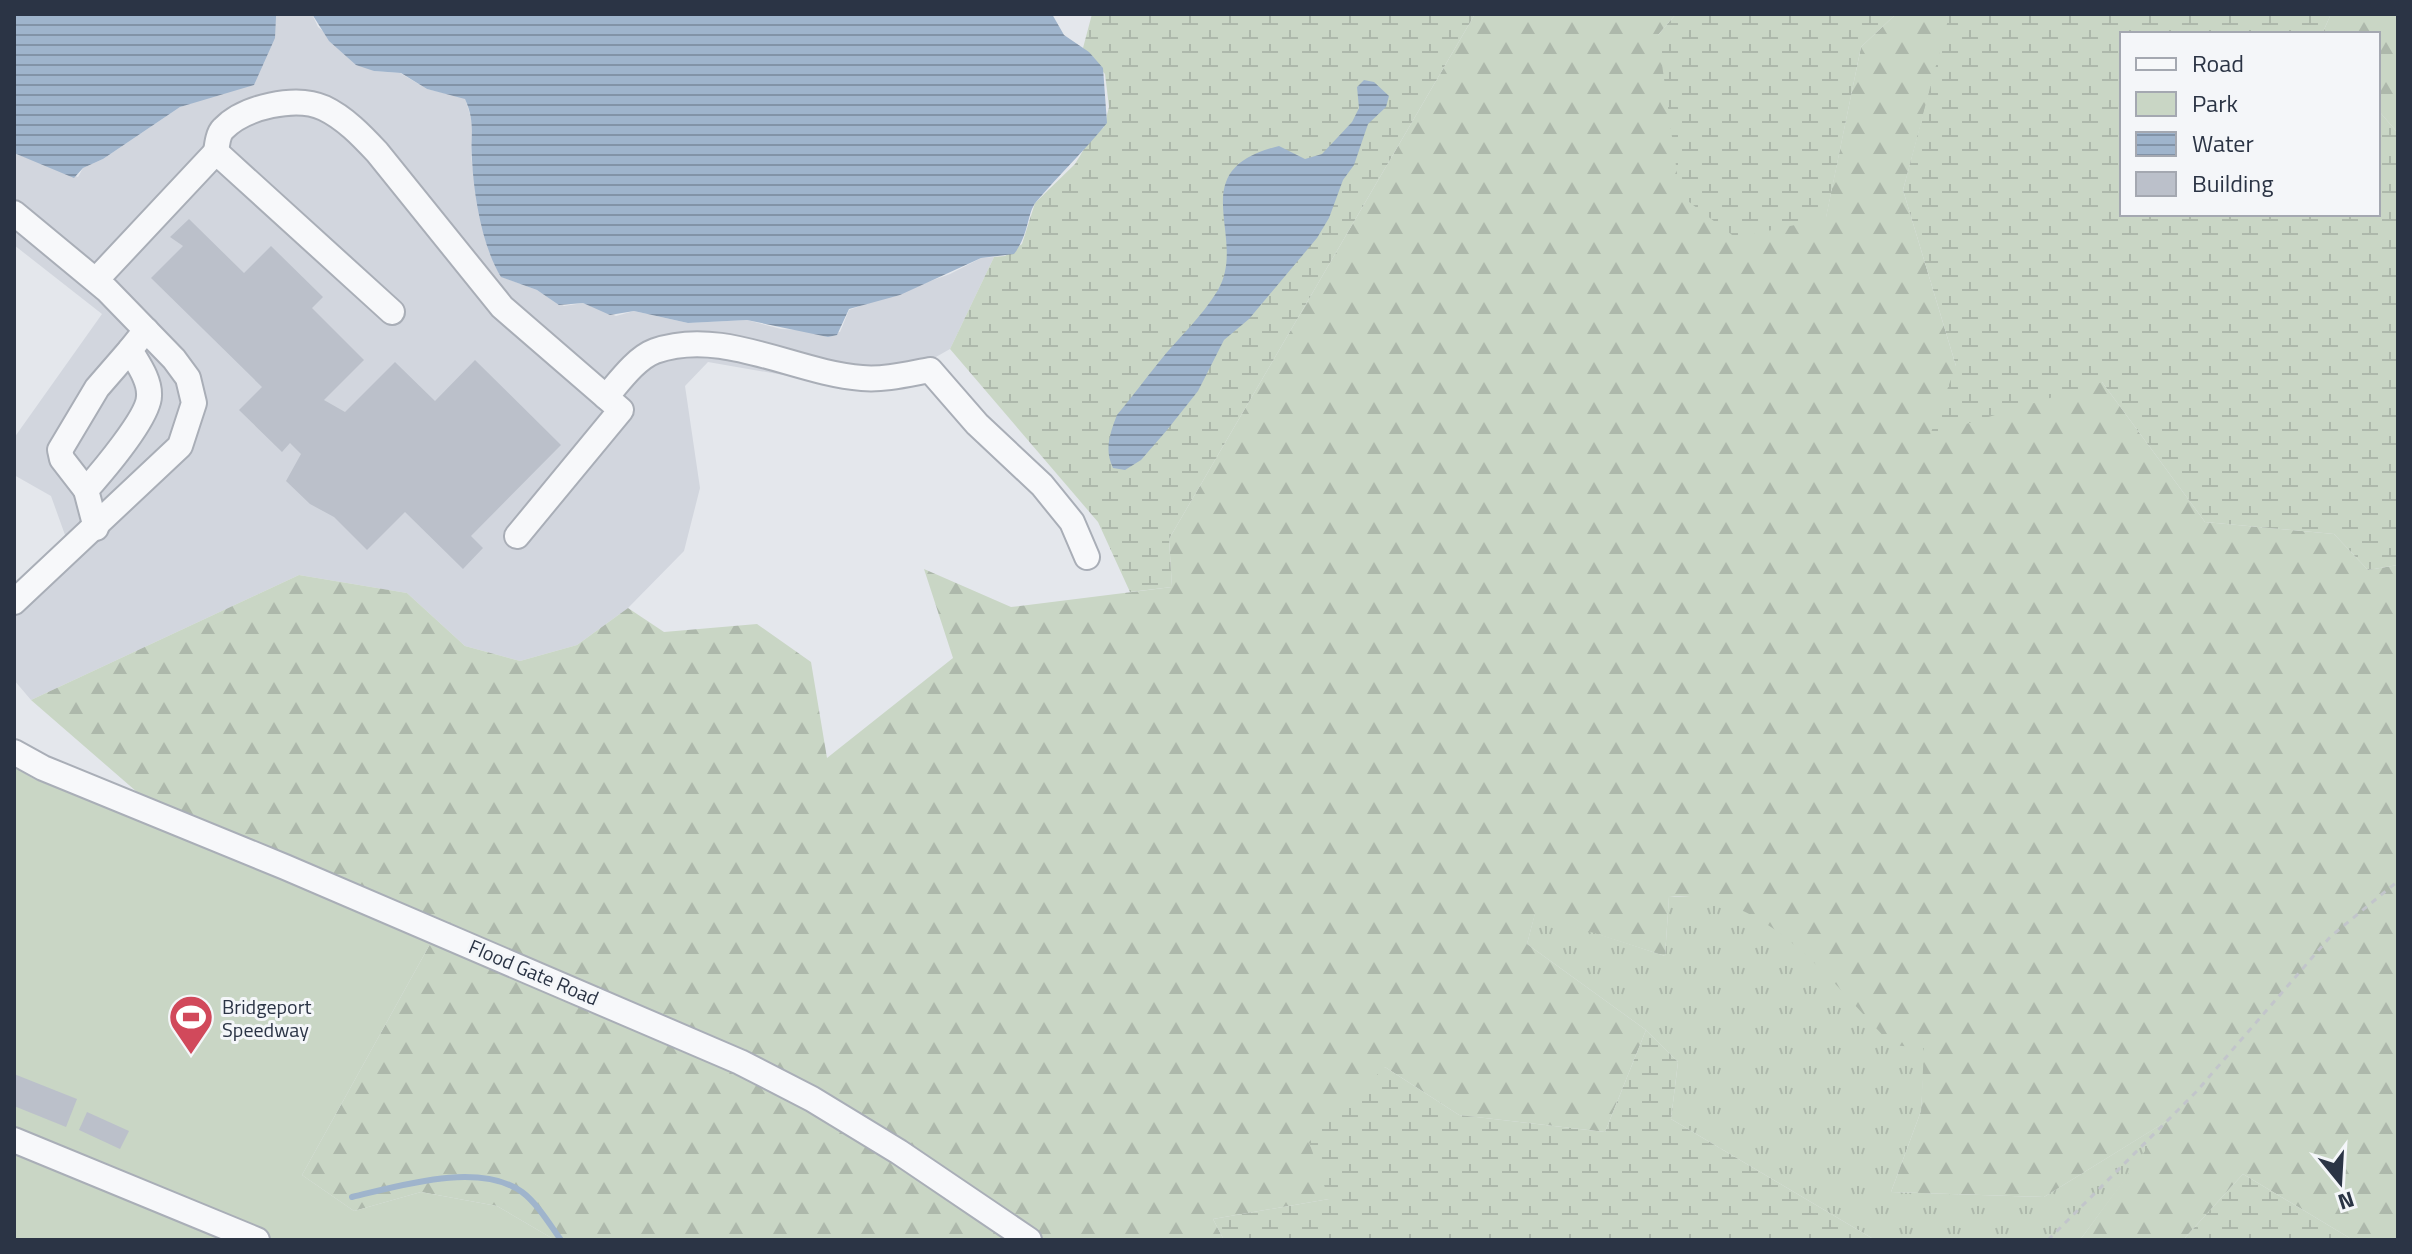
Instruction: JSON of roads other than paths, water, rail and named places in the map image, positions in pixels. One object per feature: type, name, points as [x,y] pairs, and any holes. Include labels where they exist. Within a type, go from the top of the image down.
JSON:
[{"type":"street","points":[[96,280],[216,152],[221,131],[236,120],[278,103],[322,107],[358,132],[377,152],[502,307],[621,410],[517,536]]},
{"type":"street","points":[[216,152],[392,312]]},
{"type":"street","points":[[14,213],[96,280],[146,330],[188,378],[194,403],[190,424],[180,446],[14,602]]},
{"type":"street","points":[[96,528],[86,490],[62,459],[60,450],[97,388],[146,330]]},
{"type":"street","points":[[606,397],[628,372],[654,351],[696,346],[717,345],[863,378],[930,370],[977,424],[1042,485],[1072,522],[1087,557]]},
{"type":"street","points":[[86,490],[142,414],[150,398],[145,377],[130,350]]},
{"type":"street","name":"Flood Gate Road","points":[[14,752],[43,768],[342,891],[740,1062],[812,1099],[899,1152],[1029,1240]]},
{"type":"street","points":[[14,1140],[257,1240]]},
{"type":"water","points":[[14,14],[276,14],[275,38],[254,85],[180,107],[103,159],[83,168],[74,178],[14,153]]},
{"type":"water","points":[[312,14],[1052,14],[1064,35],[1089,52],[1103,68],[1107,123],[1036,202],[1014,254],[981,258],[900,295],[849,309],[837,335],[828,337],[747,320],[688,323],[634,311],[610,315],[583,303],[559,305],[537,290],[501,277],[494,265],[480,220],[473,174],[472,123],[465,99],[427,89],[401,73],[374,71],[356,65],[329,41]]},
{"type":"water","points":[[1364,80],[1374,82],[1389,96],[1386,107],[1368,124],[1354,165],[1343,180],[1329,218],[1317,238],[1249,319],[1224,340],[1198,391],[1141,460],[1125,470],[1113,468],[1108,448],[1117,415],[1218,290],[1225,269],[1227,248],[1224,188],[1232,171],[1249,157],[1279,146],[1305,159],[1322,154],[1352,122],[1359,108],[1357,87]]},
{"type":"waterway","points":[[352,1197],[415,1182],[484,1178],[522,1192],[561,1240]]},
{"type":"place","name":"Bridgeport Speedway","points":[[191,1056]]}]
